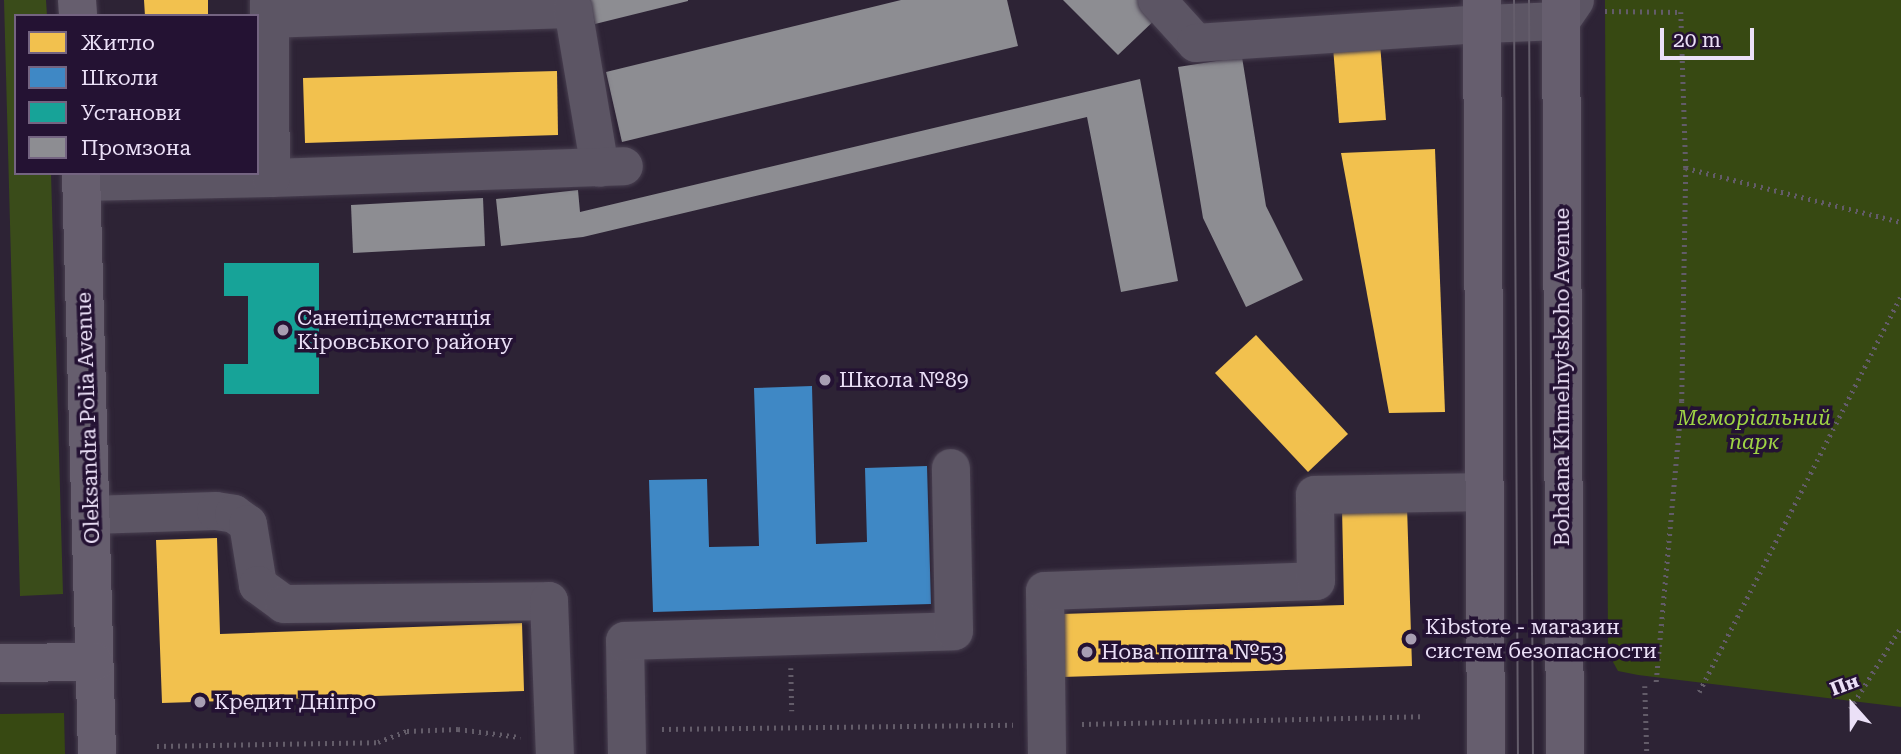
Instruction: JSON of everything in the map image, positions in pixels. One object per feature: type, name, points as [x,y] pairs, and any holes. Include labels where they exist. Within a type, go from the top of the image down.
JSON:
[{"type":"main road","name":"Bohdana Khmelnytskoho Avenue","points":[[1565,754],[1573,8]]},
{"type":"main road","points":[[1482,12],[1486,754]]},
{"type":"main road","name":"Oleksandra Polia Avenue","points":[[81,178],[97,754]]},
{"type":"main road","points":[[0,663],[94,662]]},
{"type":"lane","points":[[1157,0],[1196,43],[1482,12],[1573,8]]},
{"type":"lane","points":[[81,178],[271,178],[613,167],[573,9],[269,9],[271,178]]},
{"type":"lane","points":[[627,743],[625,640],[954,631],[951,468]]},
{"type":"lane","points":[[1047,740],[1045,591],[1316,581],[1315,495],[1485,492]]},
{"type":"lane","points":[[91,514],[216,511],[234,514],[248,524],[258,585],[284,604],[549,601],[554,745]]},
{"type":"path","points":[[1573,8],[1681,12],[1686,168],[1682,401],[1656,686]]},
{"type":"path","points":[[1686,168],[1901,222]]},
{"type":"path","points":[[1699,692],[1901,296]]},
{"type":"path","points":[[1850,709],[1901,627]]},
{"type":"path","points":[[1645,686],[1647,754]]},
{"type":"path","points":[[627,743],[1047,740],[1422,716]]},
{"type":"path","points":[[157,746],[378,742],[407,731],[458,729],[554,745]]},
{"type":"green space","points":[[4,0],[46,0],[47,14],[14,14],[14,175],[51,175],[63,594],[20,596]]},
{"type":"green space","name":"Меморіальний парк","points":[[1605,0],[1901,0],[1901,707],[1638,675],[1618,671],[1608,653]]},
{"type":"green space","points":[[64,713],[65,754],[0,754],[0,714]]},
{"type":"building: Житло","points":[[144,0],[208,0],[208,14],[145,14]]},
{"type":"building: Житло","points":[[1380,43],[1386,120],[1339,123],[1333,47]]},
{"type":"building: Житло","points":[[557,71],[558,135],[305,143],[303,78]]},
{"type":"building: Житло","points":[[1435,149],[1445,412],[1389,413],[1341,153]]},
{"type":"building: Житло","points":[[1256,335],[1348,434],[1308,472],[1215,373]]},
{"type":"building: Житло","points":[[1407,506],[1412,666],[1062,677],[1061,614],[1344,605],[1342,508]]},
{"type":"building: Житло","points":[[217,538],[220,634],[522,623],[524,691],[162,703],[156,540]]},
{"type":"building: Школи","points":[[812,386],[816,544],[867,542],[865,468],[927,466],[931,604],[653,612],[649,480],[707,479],[709,547],[759,546],[754,388]]},
{"type":"building: Установи","name":"Санепідемстанція Кіровського району","points":[[224,263],[319,263],[319,394],[224,394],[224,364],[248,364],[248,296],[224,296]]},
{"type":"building: Промзона","points":[[589,0],[688,0],[688,1],[595,24]]},
{"type":"building: Промзона","points":[[901,0],[1007,0],[1018,46],[622,142],[606,72]]},
{"type":"building: Промзона","points":[[1063,0],[1145,0],[1160,15],[1118,55]]},
{"type":"building: Промзона","points":[[1242,57],[1266,206],[1303,280],[1246,307],[1203,218],[1178,67]]},
{"type":"building: Промзона","points":[[1140,79],[1178,281],[1121,292],[1087,117],[583,237],[501,246],[496,199],[578,190],[580,212]]},
{"type":"building: Промзона","points":[[483,198],[485,246],[353,253],[351,205]]},
{"type":"tram line","points":[[1514,0],[1518,754]]},
{"type":"tram line","points":[[1529,0],[1533,754]]},
{"type":"place","name":"Санепідемстанція Кіровського району","points":[[283,330]]},
{"type":"place","name":"Школа №89","points":[[825,380]]},
{"type":"place","name":"Kibstore - магазин систем безопасности","points":[[1411,639]]},
{"type":"place","name":"Нова пошта №53","points":[[1087,652]]},
{"type":"place","name":"Кредит Дніпро","points":[[200,702]]}]
